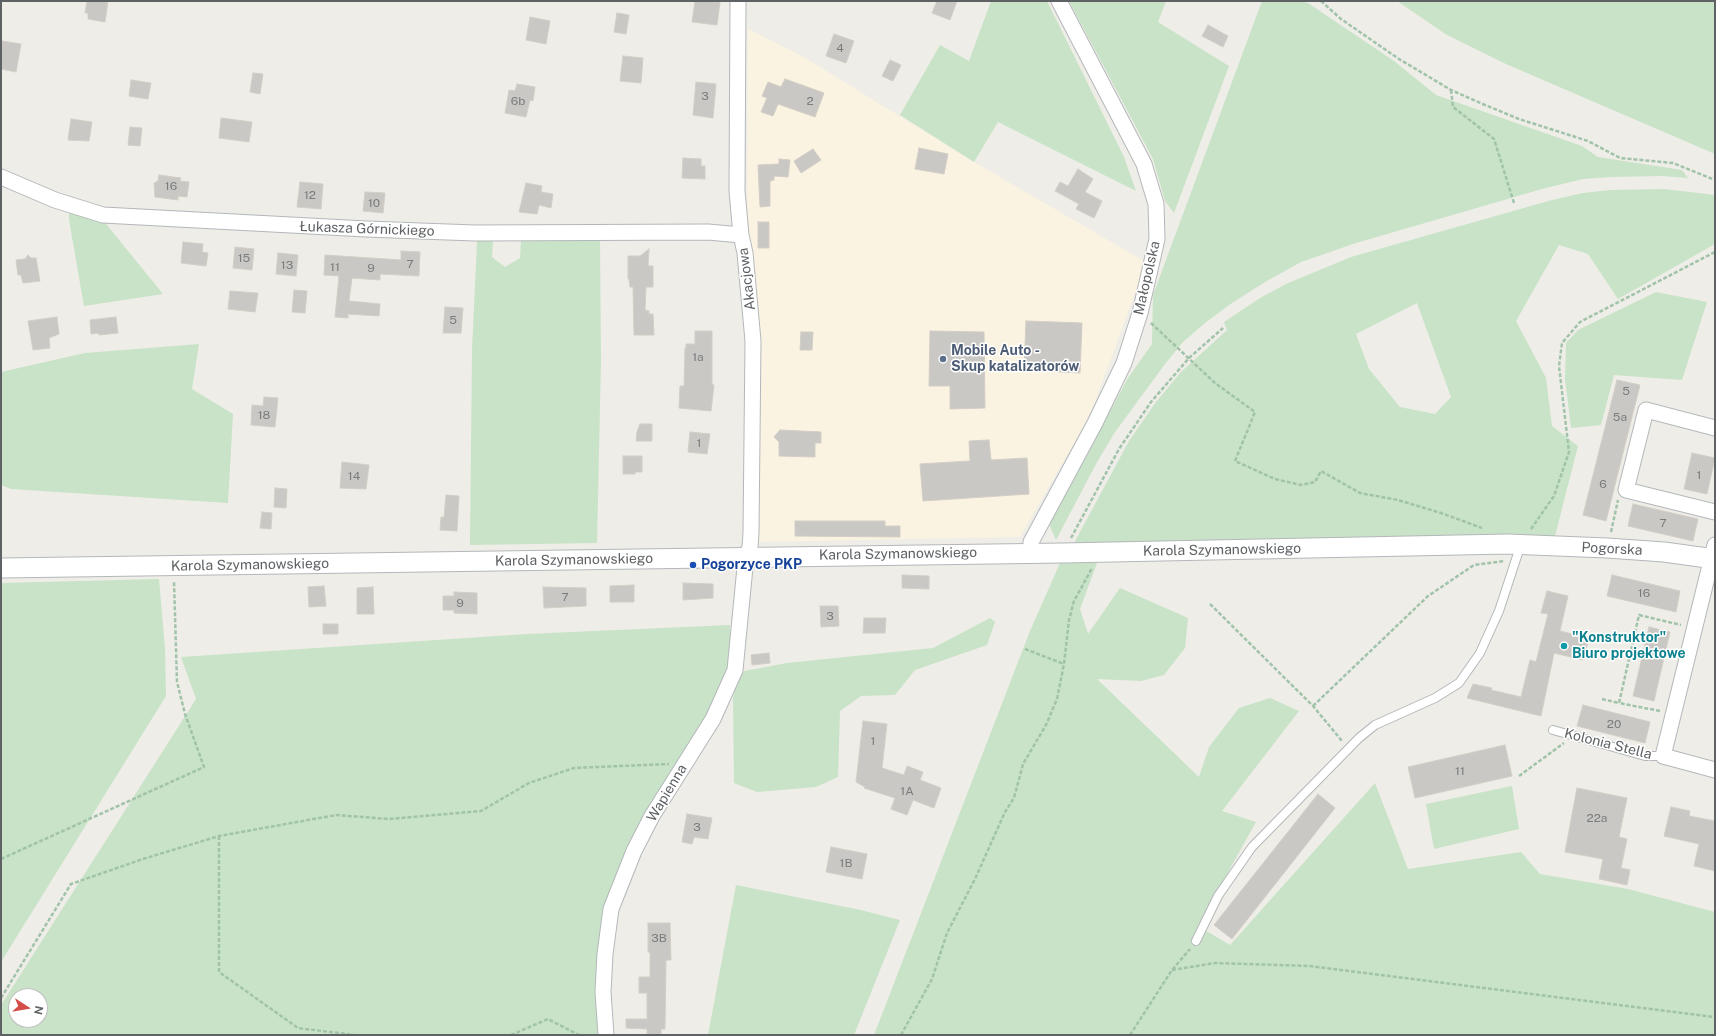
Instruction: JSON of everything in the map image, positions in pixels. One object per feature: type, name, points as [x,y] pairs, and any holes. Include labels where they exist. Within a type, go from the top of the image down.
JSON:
[{"type":"street","name":"Akacjowa","points":[[738,1],[736,159],[741,235],[745,254],[753,341],[751,533],[750,548],[746,557]]},
{"type":"street","name":"Małopolska","points":[[1031,552],[1031,542],[1095,423],[1124,363],[1140,313],[1157,239],[1156,204],[1144,164],[1120,115],[1059,1]]},
{"type":"street","name":"Łukasza Górnickiego","points":[[1,177],[55,200],[103,216],[366,230],[475,233],[708,232],[741,235]]},
{"type":"street","points":[[1715,428],[1646,410],[1626,490],[1715,512]]},
{"type":"street","name":"Pogorska","points":[[1515,549],[1607,548],[1714,554]]},
{"type":"street","name":"Karola Szymanowskiego","points":[[1,568],[1031,552],[1515,549]]},
{"type":"street","name":"Kolonia Stella","points":[[1714,554],[1663,756],[1715,770]]},
{"type":"street","name":"Wapienna","points":[[606,1035],[603,992],[605,954],[611,909],[634,851],[652,816],[713,719],[735,670],[746,557]]},
{"type":"lane","points":[[1196,941],[1218,896],[1252,847],[1322,774],[1359,738],[1376,725],[1435,698],[1459,683],[1480,653],[1499,611],[1515,549]]},
{"type":"lane","name":"Kolonia Stella","points":[[1554,730],[1645,756],[1663,756]]},
{"type":"path","points":[[1321,1],[1341,19],[1399,59],[1451,90],[1519,119],[1588,140],[1620,158],[1673,163],[1715,180]]},
{"type":"path","points":[[1451,90],[1452,107],[1494,139],[1514,203]]},
{"type":"path","points":[[1313,706],[1428,596],[1474,565],[1515,549],[1554,496],[1570,452],[1559,366],[1562,343],[1580,322],[1715,252]]},
{"type":"path","points":[[1140,313],[1215,383],[1255,412],[1235,461],[1275,479],[1301,485],[1315,482],[1321,471],[1360,493],[1398,500],[1441,513],[1485,530]]},
{"type":"path","points":[[1074,533],[1097,488],[1131,431],[1156,396],[1189,358],[1223,328]]},
{"type":"path","points":[[1610,534],[1620,493],[1626,490]]},
{"type":"path","points":[[901,1035],[932,979],[947,933],[975,879],[1005,812],[1014,798],[1023,764],[1046,725],[1057,699],[1064,664],[1069,620],[1074,601],[1094,564],[1096,552]]},
{"type":"path","points":[[1,859],[204,767],[185,714],[177,682],[174,566]]},
{"type":"path","points":[[1210,604],[1313,706],[1349,749]]},
{"type":"path","points":[[1619,702],[1639,614],[1695,629]]},
{"type":"path","points":[[1025,649],[1064,664]]},
{"type":"path","points":[[1602,698],[1673,714]]},
{"type":"path","points":[[1519,776],[1574,736]]},
{"type":"path","points":[[1,998],[71,884],[143,859],[219,836],[336,815],[389,819],[481,811],[529,783],[574,768],[684,763]]},
{"type":"path","points":[[219,836],[219,972],[298,1028],[354,1035]]},
{"type":"path","points":[[1130,1035],[1172,970],[1196,941]]},
{"type":"path","points":[[1172,970],[1215,964],[1310,966],[1715,1016]]},
{"type":"path","points":[[511,1035],[548,1019],[579,1035]]},
{"type":"shaded area","points":[[748,29],[802,56],[974,162],[1144,261],[1140,280],[1090,415],[1020,537],[755,542],[747,239]]},
{"type":"green space","points":[[991,1],[1047,1],[1124,157],[1136,191],[998,122],[974,162],[900,115],[940,45],[969,61]]},
{"type":"green space","points":[[1069,1],[1166,1],[1158,22],[1229,66],[1174,213],[1165,201],[1153,159]]},
{"type":"green space","points":[[1262,1],[1298,1],[1308,3],[1394,61],[1436,95],[1582,146],[1598,157],[1682,170],[1688,178],[1662,176],[1583,179],[1542,189],[1356,243],[1301,262],[1265,282],[1229,305],[1205,323],[1183,342],[1165,364],[1115,432],[1096,464],[1056,540],[1049,524],[1128,378],[1152,344],[1153,295]]},
{"type":"green space","points":[[1397,1],[1715,1],[1715,154],[1506,64],[1447,35]]},
{"type":"green space","points":[[1664,189],[1715,195],[1715,244],[1618,299],[1588,254],[1559,245],[1516,321],[1546,378],[1552,426],[1578,446],[1555,536],[1073,545],[1129,441],[1156,402],[1181,372],[1227,330],[1224,322],[1260,298],[1286,284],[1351,257],[1552,200],[1583,193],[1610,190]],"holes":[[[1417,303],[1451,397],[1435,414],[1400,407],[1369,369],[1356,334]]]},
{"type":"green space","points":[[71,211],[102,219],[163,294],[84,306],[69,220],[69,214]]},
{"type":"green space","points":[[600,239],[601,361],[597,543],[470,545],[472,350],[477,241],[493,241],[492,257],[505,267],[520,258],[521,240]]},
{"type":"green space","points":[[1656,292],[1707,302],[1682,380],[1614,375],[1601,425],[1571,428],[1565,379],[1566,343],[1578,330]]},
{"type":"green space","points":[[199,344],[192,389],[233,414],[228,503],[11,489],[1,485],[1,372],[85,353]]},
{"type":"green space","points":[[1060,563],[1097,563],[1080,609],[1088,634],[1120,588],[1188,618],[1185,648],[1164,675],[1141,681],[1097,679],[1199,777],[1209,747],[1239,708],[1270,698],[1299,711],[1222,811],[1256,822],[1198,926],[1230,945],[1375,783],[1408,869],[1521,852],[1540,874],[1628,889],[1715,912],[1715,1035],[874,1035],[1030,631]]},
{"type":"green space","points":[[159,579],[165,649],[166,696],[1,962],[1,583]]},
{"type":"green space","points":[[990,618],[995,622],[987,645],[915,670],[895,695],[861,696],[840,711],[838,777],[816,787],[757,792],[734,783],[733,698],[739,672],[787,663],[933,648]]},
{"type":"green space","points":[[730,625],[730,669],[713,710],[643,817],[627,847],[604,908],[597,998],[598,1035],[1,1035],[1,1005],[8,994],[8,1028],[48,1028],[48,988],[12,988],[196,699],[181,657],[527,634]]},
{"type":"green space","points":[[1512,786],[1519,829],[1434,849],[1426,804]]},
{"type":"green space","points":[[736,885],[861,910],[900,920],[854,1035],[708,1035]]},
{"type":"building","points":[[87,1],[108,1],[105,22],[88,19],[88,13],[85,13]]},
{"type":"building","points":[[695,1],[720,2],[717,25],[692,22]]},
{"type":"building","points":[[937,1],[957,1],[950,20],[932,13]]},
{"type":"building","points":[[617,13],[629,15],[626,34],[614,32]]},
{"type":"building","points":[[530,17],[550,21],[546,44],[526,40]]},
{"type":"building","points":[[1208,25],[1228,36],[1223,47],[1202,36]]},
{"type":"building","points":[[834,34],[854,41],[846,63],[826,56]]},
{"type":"building","points":[[2,41],[21,44],[16,72],[1,69]]},
{"type":"building","points":[[623,56],[643,58],[641,83],[620,81]]},
{"type":"building","points":[[890,60],[901,65],[893,81],[882,76]]},
{"type":"building","points":[[253,73],[263,74],[260,94],[250,92]]},
{"type":"building","points":[[785,79],[824,93],[815,117],[778,104],[773,116],[761,112],[767,98],[762,96],[768,82],[781,87]]},
{"type":"building","points":[[131,80],[151,83],[148,99],[129,96]]},
{"type":"building","points":[[696,82],[716,84],[713,118],[693,115]]},
{"type":"building","points":[[517,84],[535,87],[533,101],[530,100],[526,117],[505,113],[509,90],[515,91]]},
{"type":"building","points":[[221,118],[252,122],[249,142],[219,138]]},
{"type":"building","points":[[71,119],[92,122],[89,141],[68,140]]},
{"type":"building","points":[[130,127],[142,128],[140,146],[128,145]]},
{"type":"building","points":[[919,148],[948,154],[944,174],[915,169]]},
{"type":"building","points":[[813,149],[821,160],[801,173],[794,161]]},
{"type":"building","points":[[683,158],[701,159],[701,166],[705,166],[705,179],[682,178]]},
{"type":"building","points":[[779,159],[790,160],[788,177],[774,176],[774,180],[770,181],[770,206],[760,207],[758,165],[779,164]]},
{"type":"building","points":[[1078,169],[1093,179],[1085,192],[1102,201],[1094,218],[1076,209],[1079,204],[1055,191],[1060,182],[1068,186]]},
{"type":"building","points":[[159,175],[181,178],[180,181],[189,182],[187,197],[178,196],[178,200],[155,197],[154,183],[158,181]]},
{"type":"building","points":[[300,182],[323,184],[321,209],[297,207]]},
{"type":"building","points":[[526,183],[542,186],[541,192],[553,194],[551,208],[539,205],[537,214],[519,212]]},
{"type":"building","points":[[365,192],[385,193],[383,213],[363,211]]},
{"type":"building","points":[[758,222],[769,222],[769,248],[758,248]]},
{"type":"building","points":[[183,242],[203,244],[202,252],[208,253],[206,266],[181,263]]},
{"type":"building","points":[[235,247],[254,249],[252,270],[233,268]]},
{"type":"building","points":[[649,249],[648,266],[653,266],[653,287],[646,287],[645,310],[649,311],[649,314],[653,314],[654,335],[634,335],[633,287],[630,287],[628,279],[628,256],[640,256]]},
{"type":"building","points":[[401,251],[420,252],[419,276],[380,274],[380,280],[352,278],[349,301],[380,304],[379,316],[348,314],[348,318],[335,317],[339,276],[324,275],[325,255],[401,260]]},
{"type":"building","points":[[278,253],[298,255],[296,276],[276,274]]},
{"type":"building","points":[[28,255],[31,258],[36,258],[40,281],[23,283],[21,275],[18,275],[16,260],[25,259]]},
{"type":"building","points":[[294,290],[307,291],[305,313],[292,312]]},
{"type":"building","points":[[230,291],[258,293],[255,312],[228,309]]},
{"type":"building","points":[[445,307],[463,308],[461,333],[443,333]]},
{"type":"building","points":[[57,317],[59,334],[49,338],[50,348],[33,350],[28,321]]},
{"type":"building","points":[[116,317],[118,333],[99,335],[98,333],[91,334],[90,320]]},
{"type":"building","points":[[1026,321],[1082,323],[1080,373],[1024,370]]},
{"type":"building","points":[[695,331],[712,331],[712,384],[714,385],[711,411],[679,408],[680,386],[684,386],[685,348],[686,344],[695,344]]},
{"type":"building","points":[[930,331],[984,332],[985,408],[950,409],[950,386],[929,386]]},
{"type":"building","points":[[801,332],[813,332],[812,350],[800,350]]},
{"type":"building","points":[[1617,380],[1640,385],[1606,521],[1583,515]]},
{"type":"building","points":[[264,397],[278,398],[275,427],[251,425],[252,405],[263,406]]},
{"type":"building","points":[[640,424],[652,424],[652,441],[636,441]]},
{"type":"building","points":[[780,430],[821,432],[821,443],[815,443],[815,457],[779,456],[779,442],[774,437]]},
{"type":"building","points":[[690,432],[710,434],[707,454],[688,452]]},
{"type":"building","points":[[989,440],[991,460],[1027,458],[1029,494],[923,501],[920,464],[970,461],[969,441]]},
{"type":"building","points":[[1692,453],[1715,458],[1707,494],[1684,489]]},
{"type":"building","points":[[623,456],[642,456],[642,472],[635,472],[635,474],[623,474]]},
{"type":"building","points":[[342,462],[369,465],[366,489],[340,488]]},
{"type":"building","points":[[275,488],[287,489],[286,508],[274,507]]},
{"type":"building","points":[[446,495],[459,496],[457,531],[440,530],[441,517],[444,517]]},
{"type":"building","points":[[1633,504],[1698,519],[1693,541],[1628,526]]},
{"type":"building","points":[[262,512],[272,513],[271,529],[260,528]]},
{"type":"building","points":[[795,521],[885,521],[885,526],[900,526],[900,537],[795,536]]},
{"type":"building","points":[[902,575],[929,576],[929,589],[902,588]]},
{"type":"building","points":[[1612,575],[1680,591],[1676,612],[1607,596]]},
{"type":"building","points":[[683,583],[713,584],[713,598],[683,600]]},
{"type":"building","points":[[634,585],[634,602],[610,602],[610,586]]},
{"type":"building","points":[[324,586],[326,606],[309,607],[308,587]]},
{"type":"building","points":[[373,587],[374,614],[357,614],[357,588]]},
{"type":"building","points":[[543,587],[586,588],[586,606],[544,608]]},
{"type":"building","name":"\"Konstruktor\" Biuro projektowe","points":[[1547,591],[1568,596],[1560,631],[1589,638],[1583,660],[1554,653],[1541,716],[1467,698],[1473,684],[1521,697],[1530,660],[1536,662],[1548,614],[1541,613]]},
{"type":"building","points":[[454,592],[477,593],[477,614],[454,613],[454,610],[443,610],[443,596],[454,596]]},
{"type":"building","points":[[820,606],[838,606],[839,626],[821,627]]},
{"type":"building","points":[[864,618],[886,618],[885,633],[863,633]]},
{"type":"building","points":[[323,624],[338,624],[338,634],[323,634]]},
{"type":"building","points":[[1649,627],[1670,632],[1654,701],[1633,696]]},
{"type":"building","points":[[769,653],[770,663],[752,665],[751,655]]},
{"type":"building","points":[[1583,705],[1650,722],[1645,743],[1577,726]]},
{"type":"building","points":[[863,721],[887,724],[882,768],[904,775],[907,766],[923,772],[920,780],[941,788],[934,808],[913,800],[907,815],[891,809],[895,798],[864,788],[865,787],[856,782]]},
{"type":"building","points":[[1505,745],[1512,776],[1415,798],[1408,767]]},
{"type":"building","points":[[1577,788],[1627,798],[1619,837],[1627,839],[1621,868],[1630,870],[1627,885],[1599,879],[1603,859],[1565,852]]},
{"type":"building","points":[[1318,794],[1335,808],[1232,939],[1214,925]]},
{"type":"building","points":[[1671,807],[1690,811],[1689,816],[1715,821],[1715,871],[1694,866],[1699,844],[1664,836]]},
{"type":"building","points":[[687,814],[712,818],[708,839],[694,837],[692,844],[682,842]]},
{"type":"building","points":[[831,847],[867,854],[862,879],[826,872]]},
{"type":"building","points":[[648,923],[670,923],[671,960],[666,960],[665,1029],[661,1029],[661,1035],[647,1035],[647,1029],[626,1028],[626,1019],[647,1019],[647,993],[639,993],[639,977],[650,977]]},
{"type":"place","name":"Mobile Auto - Skup katalizatorów","points":[[943,359]]},
{"type":"place","name":"Pogorzyce PKP","points":[[693,565]]},
{"type":"place","name":"\"Konstruktor\" Biuro projektowe","points":[[1564,646]]}]
